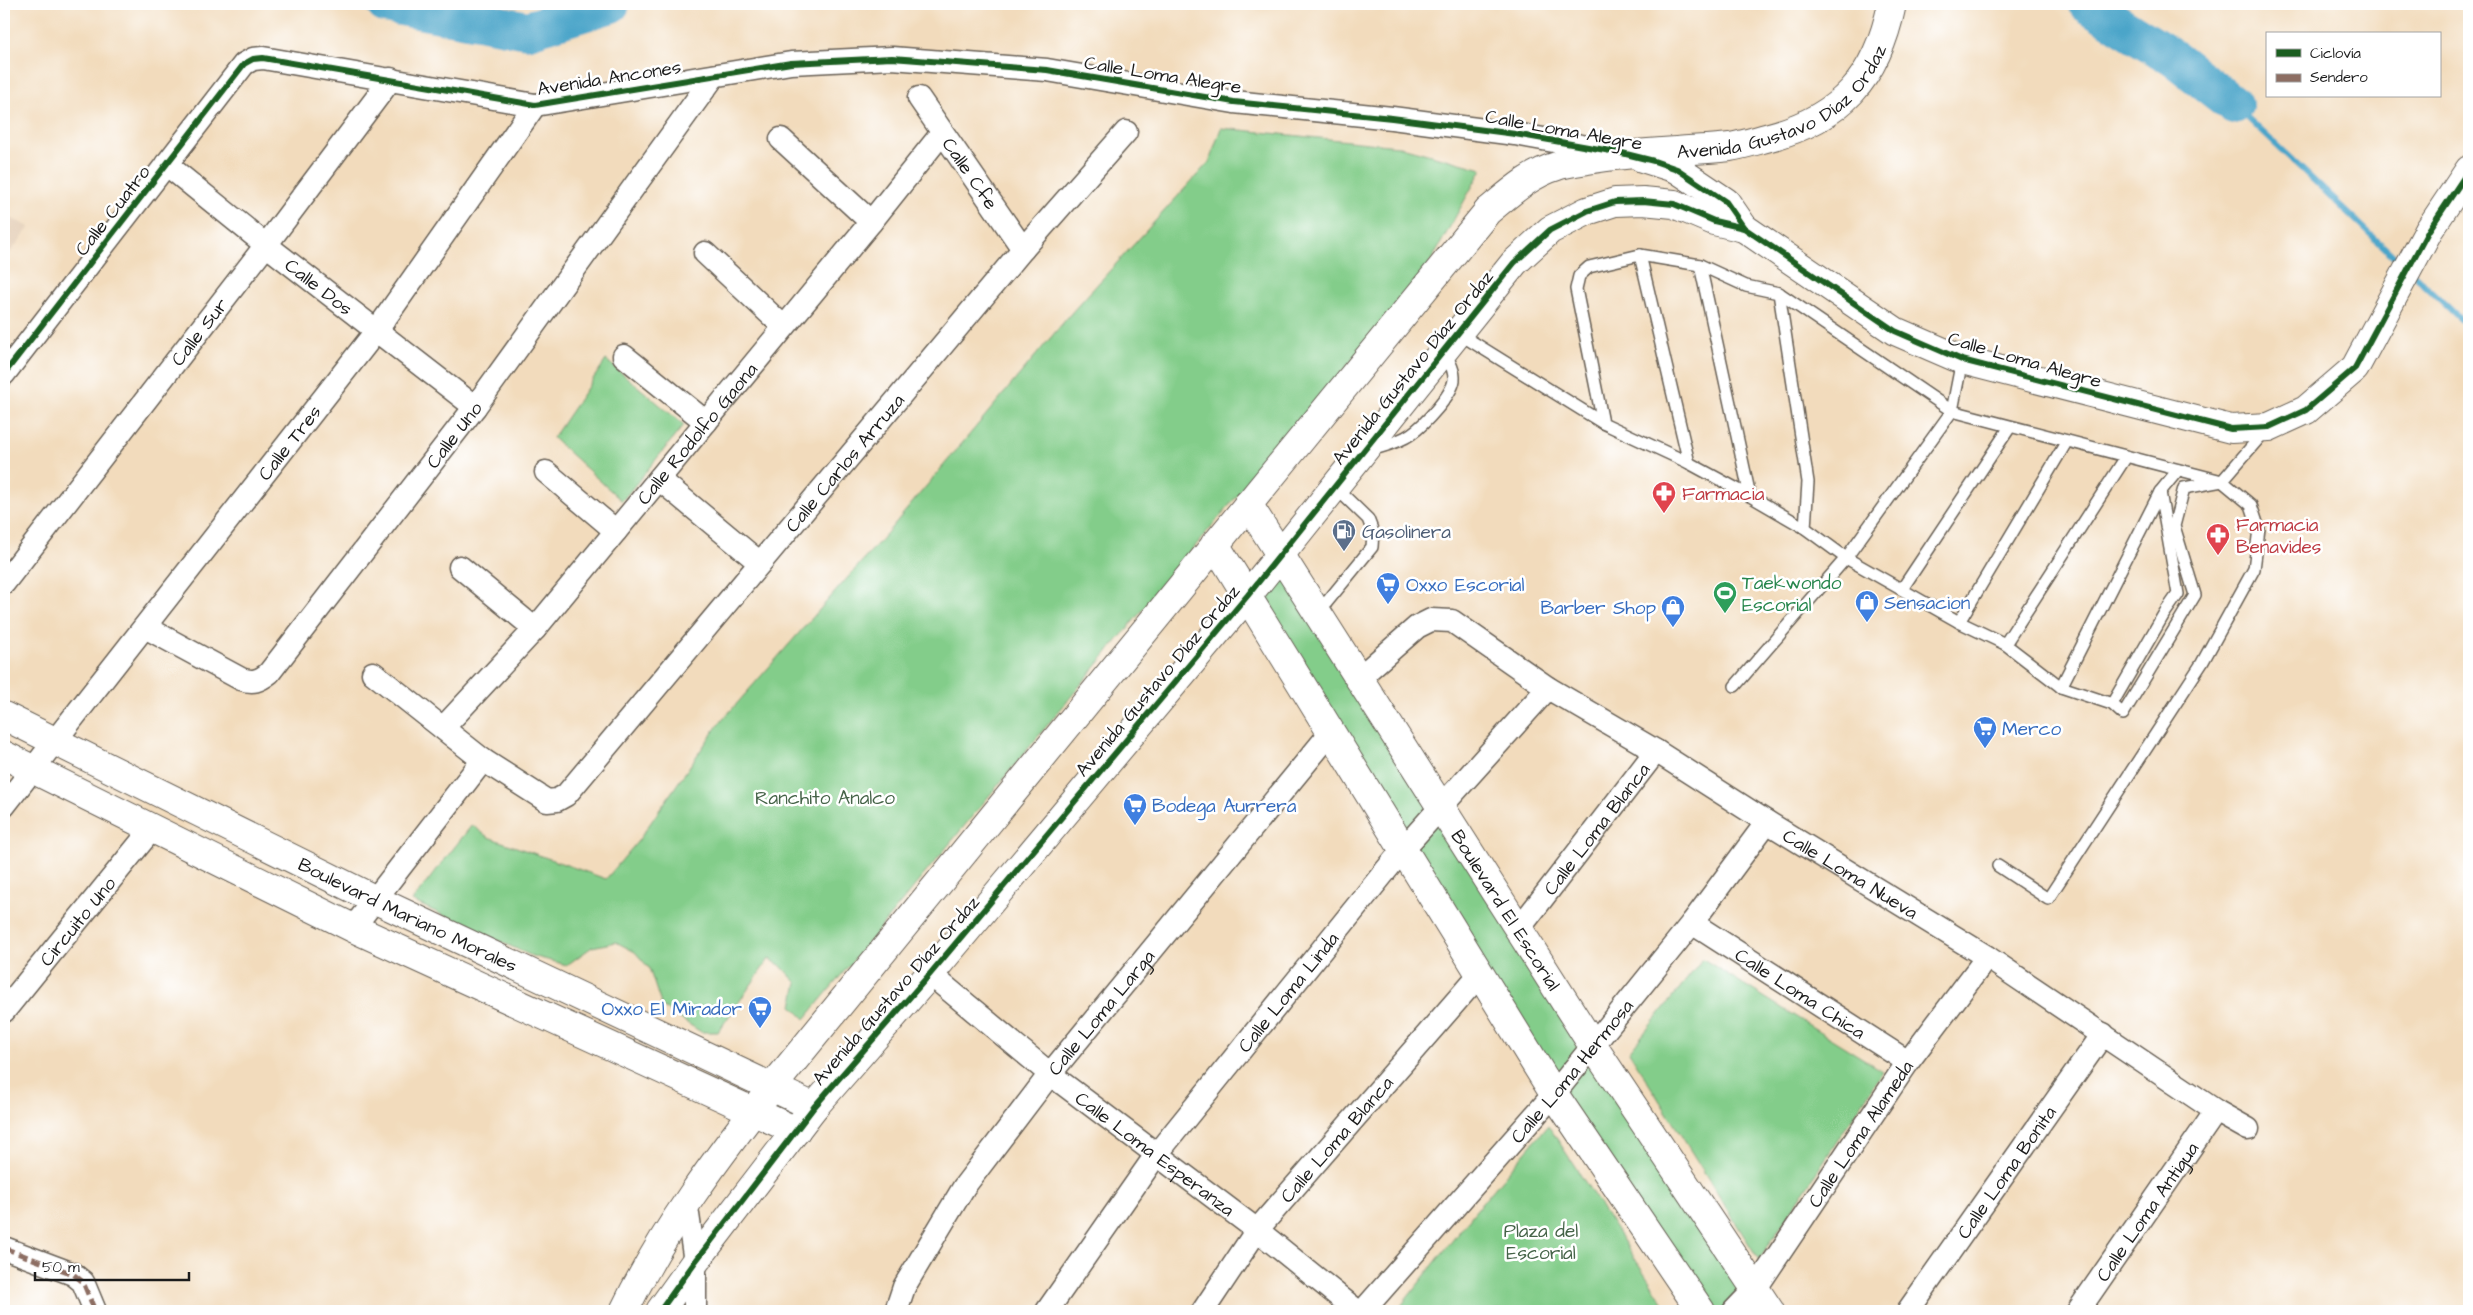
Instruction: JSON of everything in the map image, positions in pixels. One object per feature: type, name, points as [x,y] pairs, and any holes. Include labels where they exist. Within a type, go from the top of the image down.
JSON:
[{"type":"street","name":"Avenida Gustavo Díaz Ordaz","points":[[624,1311],[643,1271],[686,1201],[754,1110],[1488,211],[1523,182],[1557,166],[1622,153],[1732,147],[1780,134],[1820,119],[1849,95],[1873,64],[1889,17]]},
{"type":"street","name":"Avenida Ancones","points":[[244,64],[263,58],[535,105],[791,63],[892,58]]},
{"type":"street","name":"Calle Loma Alegre","points":[[892,58],[1047,70],[1234,102],[1392,118],[1514,134],[1622,153],[1654,161],[1677,169],[1726,202],[1744,228],[1895,331],[1962,360],[2230,429],[2269,426],[2306,410],[2355,368],[2429,230],[2469,170]]},
{"type":"street","name":"Calle Cuatro","points":[[4,374],[244,64]]},
{"type":"street","name":"Calle Uno","points":[[145,628],[241,679],[250,682],[261,680],[269,673],[475,407],[714,76]]},
{"type":"street","name":"Calle Sur","points":[[4,583],[266,246],[391,79]]},
{"type":"street","name":"Calle Cfe","points":[[920,98],[942,133],[1023,249]]},
{"type":"street","name":"Calle Tres","points":[[33,770],[377,330],[535,105]]},
{"type":"street","name":"Calle Carlos Arruza","points":[[483,760],[547,801],[566,796],[1023,249],[1126,132]]},
{"type":"street","name":"Calle Rodolfo Gaona","points":[[443,728],[535,629],[871,222],[942,133]]},
{"type":"street","points":[[781,139],[871,222]]},
{"type":"street","name":"Calle Dos","points":[[166,164],[266,246],[475,407]]},
{"type":"street","name":"Avenida Gustavo Díaz Ordaz","points":[[658,1310],[814,1107],[930,974],[1248,595],[1514,263],[1550,230],[1587,211],[1615,202],[1643,200],[1674,204],[1714,221],[1744,228]]},
{"type":"street","points":[[705,253],[784,327]]},
{"type":"street","points":[[624,356],[706,422]]},
{"type":"street","points":[[546,472],[616,531]]},
{"type":"street","points":[[659,479],[760,563]]},
{"type":"street","name":"Boulevard El Escorial","points":[[1248,504],[1593,1046],[1770,1311]]},
{"type":"street","points":[[1216,544],[1404,848],[1479,975],[1554,1094],[1701,1311]]},
{"type":"street","points":[[460,567],[535,629]]},
{"type":"street","name":"Calle Loma Nueva","points":[[1359,678],[1418,627],[1432,620],[1452,621],[1548,688],[1656,750],[1767,822],[1987,957],[2216,1111],[2248,1129]]},
{"type":"street","points":[[353,928],[483,760],[373,673]]},
{"type":"street","name":"Calle Loma Linda","points":[[1047,1311],[1156,1155],[1404,848],[1548,688]]},
{"type":"street","name":"Boulevard Mariano Morales","points":[[4,716],[374,899],[814,1107]]},
{"type":"street","name":"Calle Loma Larga","points":[[896,1311],[904,1287],[964,1187],[1050,1074],[1332,731]]},
{"type":"street","name":"Calle Loma Blanca","points":[[1518,930],[1656,750]]},
{"type":"street","name":"Boulevard Mariano Morales","points":[[4,755],[151,830],[353,928],[754,1110],[796,1131]]},
{"type":"street","points":[[4,806],[33,770]]},
{"type":"street","name":"Calle Loma Hermosa","points":[[1363,1311],[1554,1094],[1692,923],[1767,822]]},
{"type":"street","name":"Circuito Uno","points":[[4,1011],[151,830]]},
{"type":"street","name":"Calle Loma Chica","points":[[1692,923],[1908,1062]]},
{"type":"street","name":"Calle Loma Alameda","points":[[1734,1311],[1756,1288],[1908,1062],[1987,957]]},
{"type":"street","name":"Calle Loma Esperanza","points":[[930,974],[1050,1074],[1257,1230],[1357,1311]]},
{"type":"street","name":"Calle Loma Blanca","points":[[1203,1311],[1257,1230],[1479,975]]},
{"type":"street","name":"Calle Loma Bonita","points":[[1908,1311],[2103,1034]]},
{"type":"street","name":"Calle Loma Antigua","points":[[2078,1311],[2216,1111]]},
{"type":"street","points":[[686,1201],[695,1262],[695,1311]]},
{"type":"street","points":[[4,1248],[73,1274],[83,1282],[93,1309]]},
{"type":"lane","points":[[1603,423],[1576,289],[1579,276],[1589,268],[1640,255],[1700,265],[1746,286],[1779,293],[1952,411],[2010,428],[2222,481],[2251,505],[2259,530],[2254,569],[2202,663],[2048,899],[1998,866]]},
{"type":"lane","points":[[1640,255],[1689,463]]},
{"type":"lane","points":[[1700,265],[1750,496]]},
{"type":"lane","points":[[1779,293],[1808,482],[1805,528]]},
{"type":"lane","points":[[1451,342],[1603,423],[1689,463],[1750,496],[1805,528],[1846,558],[1960,622],[2005,644],[2061,687],[2112,704],[2123,714],[2195,595],[2174,526],[2184,488],[2222,481],[2269,426]]},
{"type":"lane","points":[[1735,686],[1846,558],[1952,411],[1962,360]]},
{"type":"lane","points":[[1902,589],[2010,428]]},
{"type":"lane","points":[[1960,622],[2067,441]]},
{"type":"lane","points":[[2005,644],[2126,457]]},
{"type":"lane","points":[[2061,687],[2160,492],[2178,470]]},
{"type":"lane","points":[[1318,614],[1372,547],[1373,532],[1368,519],[1335,487]]},
{"type":"lane","points":[[2112,704],[2164,614],[2178,594],[2160,492]]},
{"type":"shaded area","points":[[4,215],[30,227],[4,260]]},
{"type":"green space","name":"Ranchito Analco","points":[[1221,128],[1398,146],[1482,169],[1422,277],[1216,521],[805,1019],[792,1006],[797,983],[780,965],[769,959],[718,1032],[701,1032],[662,1007],[649,968],[635,952],[616,942],[592,947],[567,965],[532,956],[412,901],[472,825],[488,837],[606,879],[638,841],[718,725],[887,533],[1073,311],[1209,162]]},
{"type":"green space","points":[[606,360],[684,425],[622,501],[553,438]]},
{"type":"green space","points":[[1280,558],[1437,809],[1405,845],[1252,595]]},
{"type":"green space","points":[[1441,809],[1590,1045],[1554,1091],[1407,848]]},
{"type":"green space","points":[[1703,959],[1883,1071],[1759,1260],[1629,1052]]},
{"type":"green space","points":[[1593,1048],[1755,1288],[1733,1311],[1702,1311],[1557,1094]]},
{"type":"green space","name":"Plaza del Escorial","points":[[1548,1125],[1669,1311],[1397,1311],[1477,1209]]},
{"type":"waterway","points":[[385,4],[528,30],[611,4]]},
{"type":"waterway","points":[[2087,4],[2175,59],[2234,105]]},
{"type":"waterway","points":[[2234,105],[2403,265]]},
{"type":"waterway","points":[[2412,273],[2469,327]]},
{"type":"marked path","points":[[4,1248],[73,1274],[83,1282],[95,1311]]},
{"type":"cycle path","points":[[4,374],[244,64],[253,59],[263,58],[535,105],[791,63],[892,58],[1047,70],[1234,102],[1392,118],[1515,134],[1622,153],[1677,169],[1726,202],[1744,228],[1895,331],[1962,360],[2231,429],[2269,427],[2306,410],[2355,368],[2429,230],[2469,170]]},
{"type":"cycle path","points":[[660,1311],[695,1262],[814,1107],[930,974],[1248,595],[1514,263],[1550,230],[1587,211],[1615,202],[1643,201],[1674,204],[1714,221],[1744,228]]},
{"type":"place","name":"Farmacia","points":[[1664,514]]},
{"type":"place","name":"Gasolinera","points":[[1344,552]]},
{"type":"place","name":"Farmacia Benavides","points":[[2218,556]]},
{"type":"place","name":"Oxxo Escorial","points":[[1388,605]]},
{"type":"place","name":"Taekwondo Escorial","points":[[1725,614]]},
{"type":"place","name":"Sensacion","points":[[1867,623]]},
{"type":"place","name":"Barber Shop","points":[[1673,628]]},
{"type":"place","name":"Merco","points":[[1985,749]]},
{"type":"place","name":"Bodega Aurrera","points":[[1135,826]]},
{"type":"place","name":"Oxxo El Mirador","points":[[760,1029]]}]
